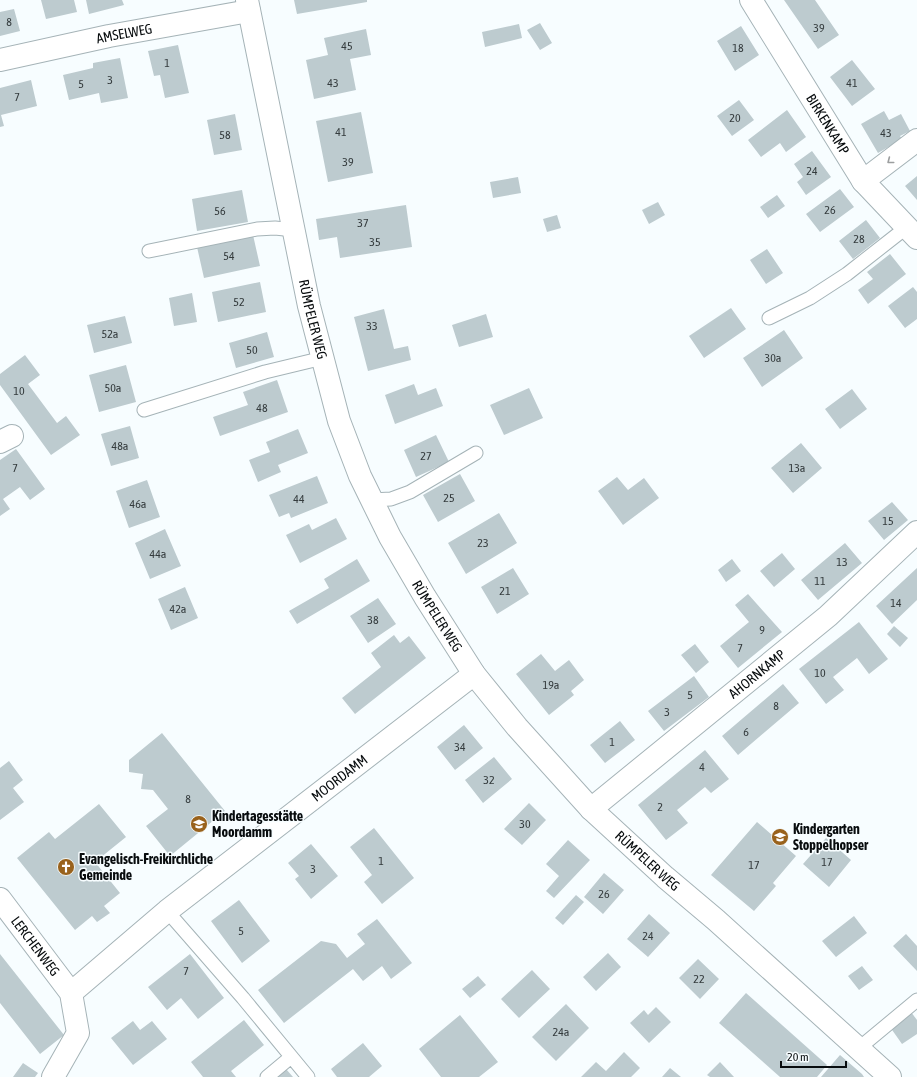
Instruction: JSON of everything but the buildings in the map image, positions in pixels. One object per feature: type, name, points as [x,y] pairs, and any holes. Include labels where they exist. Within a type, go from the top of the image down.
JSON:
[{"type":"street","name":"BIRKENKAMP","points":[[751,0],[863,182],[912,233]]},
{"type":"street","name":"AMSELWEG","points":[[0,60],[248,5]]},
{"type":"street","name":"RÜMPELER WEG","points":[[248,5],[309,306],[339,421],[360,476],[394,544],[474,674],[517,727],[591,809],[665,877],[716,920],[890,1077]]},
{"type":"street","points":[[863,182],[917,140]]},
{"type":"street","name":"AHORNKAMP","points":[[591,809],[828,616],[917,532]]},
{"type":"street","name":"MOORDAMM","points":[[71,993],[167,911],[474,674]]},
{"type":"street","name":"LERCHENWEG","points":[[0,899],[71,993]]},
{"type":"street","points":[[53,1077],[78,1033],[71,993]]},
{"type":"lane","points":[[149,251],[257,229],[275,228],[294,230]]},
{"type":"lane","points":[[769,318],[822,290],[912,233]]},
{"type":"lane","points":[[144,410],[265,372],[323,358]]},
{"type":"lane","points":[[372,500],[391,499],[410,492],[476,453]]},
{"type":"lane","points":[[167,911],[243,998],[308,1077]]},
{"type":"lane","points":[[858,1049],[917,1000]]},
{"type":"lane","points":[[267,1077],[291,1057]]},
{"type":"place","name":"Kindertagesstätte Moordamm","points":[[199,824]]},
{"type":"place","name":"Kindergarten Stoppelhopser","points":[[780,837]]},
{"type":"place","name":"Evangelisch-Freikirchliche Gemeinde","points":[[66,867]]}]
